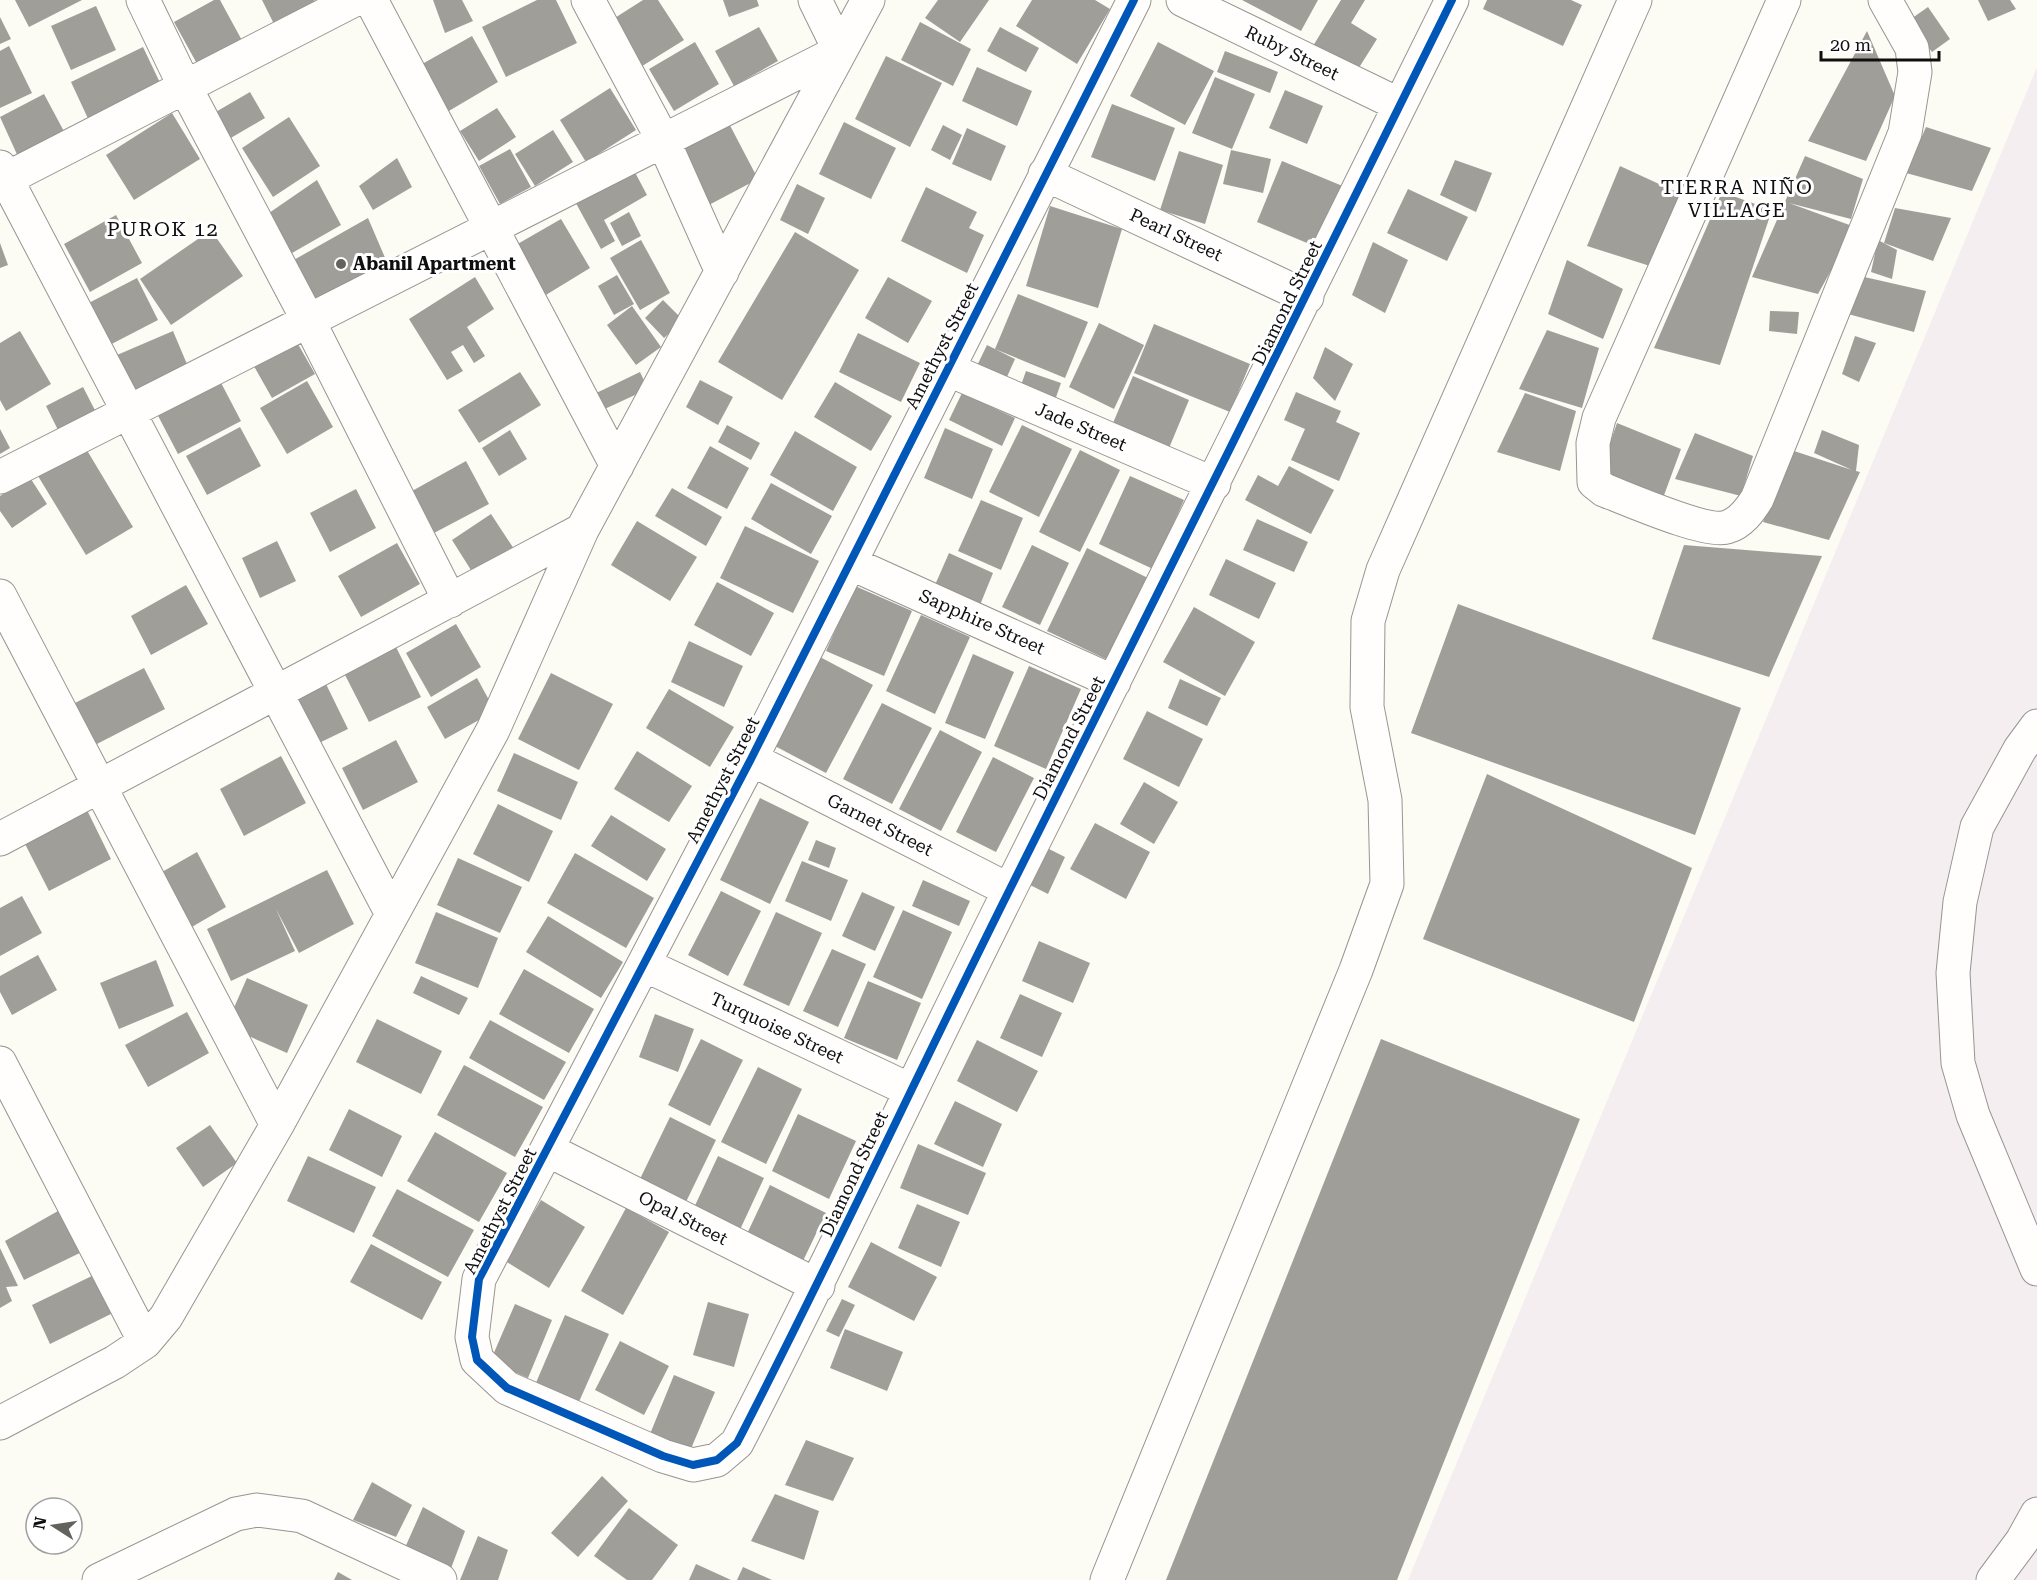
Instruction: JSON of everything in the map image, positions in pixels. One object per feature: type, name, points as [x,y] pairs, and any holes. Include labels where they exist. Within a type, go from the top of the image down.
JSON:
[{"type":"street","points":[[143,0],[185,87],[308,321],[450,601]]},
{"type":"street","points":[[354,0],[185,87],[2,176],[392,914]]},
{"type":"street","points":[[371,0],[616,466]]},
{"type":"street","points":[[588,0],[663,140],[722,272]]},
{"type":"street","points":[[815,0],[840,51]]},
{"type":"street","points":[[0,1423],[115,1362],[145,1342],[166,1317],[277,1125],[493,730],[582,530],[868,0]]},
{"type":"street","name":"Amethyst Street","points":[[693,1466],[663,1456],[507,1388],[477,1360],[472,1337],[479,1279],[751,759],[1134,0]]},
{"type":"street","name":"Ruby Street","points":[[1183,0],[1400,105]]},
{"type":"street","name":"Diamond Street","points":[[693,1466],[717,1460],[737,1443],[818,1286],[910,1090],[1307,297],[1452,0]]},
{"type":"street","points":[[1107,1580],[1356,970],[1386,884],[1385,800],[1367,706],[1368,621],[1383,570],[1635,0]]},
{"type":"street","points":[[1784,0],[1599,418],[1593,443],[1594,482],[1599,486],[1706,527],[1727,527],[1746,515],[1757,499],[1905,133],[1915,72],[1912,48],[1885,0]]},
{"type":"street","points":[[0,477],[840,51]]},
{"type":"street","name":"Pearl Street","points":[[1045,174],[1307,297]]},
{"type":"street","name":"Jade Street","points":[[947,369],[1214,484]]},
{"type":"street","points":[[0,839],[582,530]]},
{"type":"street","name":"Sapphire Street","points":[[850,562],[1114,682]]},
{"type":"street","points":[[0,596],[277,1125]]},
{"type":"street","points":[[2037,726],[2020,749],[1977,827],[1960,902],[1953,973],[1958,1063],[1973,1115],[2037,1269]]},
{"type":"street","name":"Garnet Street","points":[[751,759],[1009,890]]},
{"type":"street","name":"Turquoise Street","points":[[645,965],[910,1090]]},
{"type":"street","points":[[0,1063],[145,1342]]},
{"type":"street","name":"Opal Street","points":[[548,1150],[818,1286]]},
{"type":"street","points":[[99,1580],[236,1514],[257,1510],[302,1516],[440,1580]]},
{"type":"street","points":[[1993,1580],[2022,1541],[2037,1514]]},
{"type":"shaded area","points":[[2037,67],[2037,1580],[1408,1580]]},
{"type":"building","points":[[15,0],[82,0],[29,27]]},
{"type":"building","points":[[214,0],[220,0],[245,46],[201,71],[174,22]]},
{"type":"building","points":[[262,0],[314,0],[320,12],[278,32]]},
{"type":"building","points":[[433,0],[462,0],[473,21],[445,33]]},
{"type":"building","points":[[537,0],[556,0],[577,43],[506,77],[482,27]]},
{"type":"building","points":[[643,0],[658,0],[684,40],[639,68],[610,21]]},
{"type":"building","points":[[723,0],[757,0],[759,6],[729,17]]},
{"type":"building","points":[[938,0],[989,0],[960,42],[925,18]]},
{"type":"building","points":[[1032,0],[1095,0],[1110,9],[1077,64],[1016,26]]},
{"type":"building","points":[[1242,0],[1318,0],[1301,31]]},
{"type":"building","points":[[1341,0],[1365,0],[1351,23],[1377,39],[1355,74],[1313,46]]},
{"type":"building","points":[[1487,0],[1571,0],[1582,5],[1563,46],[1483,9]]},
{"type":"building","points":[[1978,0],[2010,0],[2016,9],[1988,21]]},
{"type":"building","points":[[96,6],[116,50],[71,70],[51,26]]},
{"type":"building","points":[[1928,7],[1950,39],[1932,52],[1908,21]]},
{"type":"building","points":[[0,17],[11,39],[0,44]]},
{"type":"building","points":[[920,22],[971,49],[953,86],[901,60]]},
{"type":"building","points":[[759,27],[778,61],[734,86],[715,51]]},
{"type":"building","points":[[1000,27],[1039,48],[1026,72],[987,51]]},
{"type":"building","points":[[1867,31],[1895,96],[1866,161],[1808,141]]},
{"type":"building","points":[[472,36],[498,82],[442,115],[415,68]]},
{"type":"building","points":[[695,42],[719,84],[674,111],[649,69]]},
{"type":"building","points":[[1158,42],[1214,71],[1185,125],[1130,96]]},
{"type":"building","points":[[9,46],[32,93],[0,108],[0,51]]},
{"type":"building","points":[[143,47],[163,89],[91,125],[71,82]]},
{"type":"building","points":[[1225,51],[1278,72],[1270,93],[1217,72]]},
{"type":"building","points":[[886,56],[942,83],[910,147],[855,119]]},
{"type":"building","points":[[977,67],[1032,91],[1017,126],[962,101]]},
{"type":"building","points":[[1215,77],[1255,94],[1232,149],[1192,133]]},
{"type":"building","points":[[610,88],[636,130],[586,162],[560,120]]},
{"type":"building","points":[[1285,90],[1323,106],[1307,144],[1269,128]]},
{"type":"building","points":[[250,92],[265,118],[229,139],[214,113]]},
{"type":"building","points":[[44,94],[67,137],[20,161],[0,117]]},
{"type":"building","points":[[1112,104],[1175,128],[1155,181],[1091,157]]},
{"type":"building","points":[[497,108],[516,137],[479,161],[460,131]]},
{"type":"building","points":[[172,113],[200,159],[134,200],[106,155]]},
{"type":"building","points":[[724,114],[758,179],[707,206],[674,141]]},
{"type":"building","points":[[289,117],[320,166],[273,197],[242,148]]},
{"type":"building","points":[[844,122],[896,148],[871,199],[819,174]]},
{"type":"building","points":[[943,125],[962,135],[950,160],[931,150]]},
{"type":"building","points":[[1926,127],[1991,148],[1972,191],[1906,173]]},
{"type":"building","points":[[967,128],[1006,146],[991,181],[952,164]]},
{"type":"building","points":[[553,130],[573,162],[535,186],[515,154]]},
{"type":"building","points":[[510,149],[531,187],[500,204],[479,166]]},
{"type":"building","points":[[1231,150],[1271,159],[1263,193],[1223,184]]},
{"type":"building","points":[[1179,151],[1223,165],[1205,224],[1160,210]]},
{"type":"building","points":[[1805,156],[1863,179],[1851,219],[1789,203],[1855,227],[1818,294],[1752,277]]},
{"type":"building","points":[[397,158],[412,187],[373,210],[359,186]]},
{"type":"building","points":[[1455,160],[1492,173],[1476,212],[1440,195]]},
{"type":"building","points":[[1282,161],[1345,187],[1319,248],[1257,222]]},
{"type":"building","points":[[630,163],[647,195],[604,220],[615,241],[601,249],[572,196]]},
{"type":"building","points":[[1620,166],[1683,195],[1650,266],[1587,246]]},
{"type":"building","points":[[317,180],[341,225],[292,253],[269,213]]},
{"type":"building","points":[[797,184],[825,198],[808,234],[780,220]]},
{"type":"building","points":[[926,187],[977,212],[969,228],[984,235],[967,273],[901,241]]},
{"type":"building","points":[[1408,189],[1468,217],[1447,261],[1387,233]]},
{"type":"building","points":[[1722,192],[1772,210],[1720,365],[1654,348]]},
{"type":"building","points":[[1050,206],[1122,229],[1098,308],[1026,286]]},
{"type":"building","points":[[1895,208],[1951,218],[1933,261],[1884,243]]},
{"type":"building","points":[[629,212],[641,236],[622,246],[610,223]]},
{"type":"building","points":[[116,215],[142,263],[90,292],[64,244]]},
{"type":"building","name":"Abanil Apartment","points":[[368,218],[389,267],[316,307],[292,261]]},
{"type":"building","points":[[561,219],[590,268],[536,301],[507,250]]},
{"type":"building","points":[[211,230],[243,276],[171,325],[140,279]]},
{"type":"building","points":[[795,232],[859,270],[782,400],[718,362]]},
{"type":"building","points":[[641,240],[670,293],[640,310],[610,258]]},
{"type":"building","points":[[1878,240],[1897,250],[1892,279],[1871,272]]},
{"type":"building","points":[[1373,242],[1408,260],[1385,313],[1352,295]]},
{"type":"building","points":[[0,243],[8,265],[0,268]]},
{"type":"building","points":[[1567,260],[1623,289],[1603,339],[1548,314]]},
{"type":"building","points":[[617,275],[634,304],[614,315],[598,286]]},
{"type":"building","points":[[1860,276],[1926,291],[1914,332],[1848,314]]},
{"type":"building","points":[[475,277],[494,309],[467,327],[485,356],[474,363],[463,345],[451,352],[463,371],[447,380],[409,319]]},
{"type":"building","points":[[888,277],[932,301],[908,343],[865,318]]},
{"type":"building","points":[[137,278],[158,320],[100,350],[79,308]]},
{"type":"building","points":[[1018,294],[1088,322],[1065,378],[995,349]]},
{"type":"building","points":[[663,300],[683,320],[664,338],[645,318]]},
{"type":"building","points":[[632,306],[661,347],[636,365],[607,325]]},
{"type":"building","points":[[1770,311],[1799,312],[1797,334],[1769,331]]},
{"type":"building","points":[[1099,323],[1144,345],[1114,409],[1069,387]]},
{"type":"building","points":[[1154,324],[1250,364],[1230,412],[1134,373]]},
{"type":"building","points":[[1547,330],[1599,348],[1582,408],[1519,389]]},
{"type":"building","points":[[20,331],[51,384],[6,411],[0,400],[0,343]]},
{"type":"building","points":[[173,331],[192,376],[129,403],[110,358]]},
{"type":"building","points":[[858,333],[920,363],[901,402],[839,372]]},
{"type":"building","points":[[1855,336],[1876,343],[1859,382],[1842,374]]},
{"type":"building","points":[[294,337],[315,374],[272,398],[251,361]]},
{"type":"building","points":[[987,345],[1015,359],[1002,388],[973,374]]},
{"type":"building","points":[[1325,347],[1353,364],[1335,401],[1313,378]]},
{"type":"building","points":[[1026,371],[1061,383],[1054,403],[1019,391]]},
{"type":"building","points":[[520,372],[541,405],[479,443],[458,410]]},
{"type":"building","points":[[640,372],[648,389],[596,413],[588,397]]},
{"type":"building","points":[[1133,376],[1189,400],[1167,453],[1110,430]]},
{"type":"building","points":[[218,377],[241,421],[178,454],[155,410]]},
{"type":"building","points":[[700,380],[733,397],[718,425],[686,407]]},
{"type":"building","points":[[307,381],[333,427],[287,454],[260,408]]},
{"type":"building","points":[[835,382],[892,416],[871,451],[814,417]]},
{"type":"building","points":[[83,387],[99,418],[62,438],[46,406]]},
{"type":"building","points":[[1296,392],[1341,411],[1336,422],[1360,433],[1339,481],[1291,460],[1305,429],[1284,420]]},
{"type":"building","points":[[962,393],[1015,418],[1002,446],[949,420]]},
{"type":"building","points":[[1525,393],[1576,411],[1560,471],[1497,452]]},
{"type":"building","points":[[1617,423],[1681,449],[1663,498],[1597,481]]},
{"type":"building","points":[[727,425],[760,443],[751,460],[718,442]]},
{"type":"building","points":[[1022,425],[1072,449],[1039,517],[989,492]]},
{"type":"building","points":[[240,427],[261,466],[207,495],[186,456]]},
{"type":"building","points":[[945,428],[993,449],[972,499],[924,478]]},
{"type":"building","points":[[0,429],[10,448],[0,454]]},
{"type":"building","points":[[510,430],[527,459],[499,476],[482,448]]},
{"type":"building","points":[[1822,430],[1859,445],[1856,471],[1860,472],[1829,540],[1763,522],[1794,451],[1852,470],[1814,453]]},
{"type":"building","points":[[795,431],[857,467],[833,511],[770,475]]},
{"type":"building","points":[[1695,433],[1753,456],[1741,496],[1675,479]]},
{"type":"building","points":[[710,446],[749,468],[727,509],[687,488]]},
{"type":"building","points":[[85,447],[133,527],[86,555],[38,476]]},
{"type":"building","points":[[1080,450],[1120,470],[1080,552],[1039,532]]},
{"type":"building","points":[[466,461],[489,504],[434,533],[412,491]]},
{"type":"building","points":[[1289,466],[1334,490],[1311,534],[1245,500],[1258,475],[1278,486]]},
{"type":"building","points":[[29,476],[47,504],[12,528],[0,511],[0,496]]},
{"type":"building","points":[[1130,476],[1184,500],[1153,569],[1099,544]]},
{"type":"building","points":[[771,483],[832,516],[811,554],[751,519]]},
{"type":"building","points":[[672,488],[722,517],[706,546],[655,516]]},
{"type":"building","points":[[356,489],[376,528],[330,552],[310,513]]},
{"type":"building","points":[[981,500],[1023,518],[1001,570],[958,551]]},
{"type":"building","points":[[491,514],[516,552],[476,578],[452,540]]},
{"type":"building","points":[[1257,519],[1308,542],[1294,572],[1243,550]]},
{"type":"building","points":[[637,521],[697,557],[670,601],[611,565]]},
{"type":"building","points":[[745,526],[819,561],[793,613],[720,578]]},
{"type":"building","points":[[277,541],[296,581],[260,598],[242,558]]},
{"type":"building","points":[[397,543],[420,584],[361,617],[338,576]]},
{"type":"building","points":[[1032,545],[1069,563],[1040,625],[1002,607]]},
{"type":"building","points":[[1684,545],[1822,556],[1769,677],[1652,639]]},
{"type":"building","points":[[1087,548],[1150,579],[1110,661],[1047,631]]},
{"type":"building","points":[[949,553],[993,573],[980,605],[935,585]]},
{"type":"building","points":[[1226,559],[1276,583],[1259,619],[1209,595]]},
{"type":"building","points":[[717,582],[774,613],[751,656],[694,625]]},
{"type":"building","points":[[186,585],[208,624],[151,655],[131,616]]},
{"type":"building","points":[[855,586],[912,611],[884,676],[826,651]]},
{"type":"building","points":[[1458,604],[1741,708],[1695,835],[1411,733]]},
{"type":"building","points":[[1194,607],[1255,642],[1225,696],[1163,662]]},
{"type":"building","points":[[921,615],[970,637],[935,714],[886,691]]},
{"type":"building","points":[[456,624],[481,667],[431,697],[406,653]]},
{"type":"building","points":[[689,641],[743,666],[724,707],[671,682]]},
{"type":"building","points":[[394,643],[421,697],[369,722],[342,669]]},
{"type":"building","points":[[973,654],[1014,672],[985,739],[945,723]]},
{"type":"building","points":[[820,657],[873,685],[826,773],[773,745]]},
{"type":"building","points":[[1029,666],[1081,689],[1046,769],[994,746]]},
{"type":"building","points":[[144,668],[165,709],[91,747],[71,705]]},
{"type":"building","points":[[551,673],[613,704],[579,770],[518,739]]},
{"type":"building","points":[[477,678],[495,711],[445,739],[427,707]]},
{"type":"building","points":[[1180,679],[1221,698],[1207,726],[1168,708]]},
{"type":"building","points":[[325,682],[348,729],[319,743],[296,696]]},
{"type":"building","points":[[669,689],[734,727],[710,767],[646,728]]},
{"type":"building","points":[[882,703],[932,728],[892,804],[843,779]]},
{"type":"building","points":[[1147,711],[1203,739],[1179,787],[1123,759]]},
{"type":"building","points":[[940,730],[982,752],[941,831],[899,809]]},
{"type":"building","points":[[396,740],[418,782],[363,810],[342,768]]},
{"type":"building","points":[[637,751],[692,786],[669,822],[614,789]]},
{"type":"building","points":[[514,753],[578,782],[561,820],[497,791]]},
{"type":"building","points":[[281,756],[306,803],[244,836],[220,789]]},
{"type":"building","points":[[993,757],[1034,778],[996,852],[956,832]]},
{"type":"building","points":[[1487,774],[1692,868],[1634,1022],[1423,939]]},
{"type":"building","points":[[1144,782],[1178,802],[1154,844],[1120,824]]},
{"type":"building","points":[[760,798],[809,822],[770,904],[720,880]]},
{"type":"building","points":[[498,804],[553,831],[529,882],[473,854]]},
{"type":"building","points":[[86,808],[111,859],[49,891],[23,840]]},
{"type":"building","points":[[611,815],[666,849],[647,881],[591,846]]},
{"type":"building","points":[[1095,823],[1150,852],[1126,899],[1070,869]]},
{"type":"building","points":[[816,840],[836,848],[829,868],[808,860]]},
{"type":"building","points":[[1047,848],[1065,857],[1048,894],[1030,885]]},
{"type":"building","points":[[197,852],[226,907],[185,931],[155,876]]},
{"type":"building","points":[[575,853],[654,898],[626,948],[547,903]]},
{"type":"building","points":[[458,858],[522,887],[500,933],[437,905]]},
{"type":"building","points":[[802,861],[848,880],[831,921],[785,901]]},
{"type":"building","points":[[327,870],[354,924],[299,953],[276,909],[295,951],[231,981],[207,929]]},
{"type":"building","points":[[923,880],[970,901],[959,926],[912,906]]},
{"type":"building","points":[[721,891],[761,911],[728,976],[688,955]]},
{"type":"building","points":[[862,892],[895,907],[875,951],[842,936]]},
{"type":"building","points":[[22,896],[42,933],[0,956],[0,908]]},
{"type":"building","points":[[903,910],[952,932],[922,999],[873,977]]},
{"type":"building","points":[[436,912],[498,938],[478,988],[415,963]]},
{"type":"building","points":[[776,912],[822,933],[789,1006],[743,985]]},
{"type":"building","points":[[548,916],[623,962],[601,998],[526,952]]},
{"type":"building","points":[[1039,941],[1090,963],[1073,1003],[1022,981]]},
{"type":"building","points":[[832,949],[866,964],[838,1027],[803,1011]]},
{"type":"building","points":[[38,955],[57,990],[12,1015],[0,992],[0,976]]},
{"type":"building","points":[[156,960],[174,1006],[119,1029],[100,983]]},
{"type":"building","points":[[524,969],[594,1009],[569,1053],[499,1014]]},
{"type":"building","points":[[421,976],[468,998],[459,1015],[413,993]]},
{"type":"building","points":[[247,978],[308,1005],[287,1053],[226,1026]]},
{"type":"building","points":[[868,981],[921,1003],[897,1060],[844,1038]]},
{"type":"building","points":[[1020,994],[1062,1013],[1042,1057],[1000,1038]]},
{"type":"building","points":[[187,1012],[209,1053],[148,1087],[125,1045]]},
{"type":"building","points":[[655,1014],[694,1029],[678,1072],[639,1057]]},
{"type":"building","points":[[377,1019],[442,1051],[421,1094],[356,1062]]},
{"type":"building","points":[[490,1020],[566,1062],[544,1100],[469,1058]]},
{"type":"building","points":[[701,1039],[743,1060],[710,1126],[668,1105]]},
{"type":"building","points":[[1381,1039],[1580,1119],[1397,1580],[1166,1580]]},
{"type":"building","points":[[977,1040],[1038,1071],[1017,1112],[957,1081]]},
{"type":"building","points":[[464,1065],[543,1107],[515,1157],[437,1115]]},
{"type":"building","points":[[758,1067],[802,1089],[766,1164],[721,1142]]},
{"type":"building","points":[[955,1101],[1002,1124],[983,1167],[934,1144]]},
{"type":"building","points":[[349,1109],[402,1136],[382,1177],[329,1150]]},
{"type":"building","points":[[798,1114],[856,1141],[829,1199],[772,1171]]},
{"type":"building","points":[[670,1117],[716,1140],[684,1206],[638,1183]]},
{"type":"building","points":[[210,1125],[237,1163],[203,1187],[176,1148]]},
{"type":"building","points":[[435,1132],[507,1173],[479,1222],[407,1181]]},
{"type":"building","points":[[918,1144],[986,1173],[968,1215],[900,1188]]},
{"type":"building","points":[[308,1156],[376,1187],[354,1233],[287,1201]]},
{"type":"building","points":[[718,1156],[764,1178],[738,1234],[692,1212]]},
{"type":"building","points":[[770,1185],[826,1213],[801,1265],[745,1238]]},
{"type":"building","points":[[397,1189],[474,1230],[448,1277],[372,1236]]},
{"type":"building","points":[[541,1200],[585,1227],[549,1288],[505,1261]]},
{"type":"building","points":[[917,1204],[960,1222],[941,1267],[898,1248]]},
{"type":"building","points":[[65,1207],[86,1250],[24,1280],[5,1241]]},
{"type":"building","points":[[626,1208],[669,1232],[623,1315],[581,1291]]},
{"type":"building","points":[[871,1242],[937,1277],[914,1321],[848,1287]]},
{"type":"building","points":[[371,1244],[442,1282],[422,1320],[350,1282]]},
{"type":"building","points":[[0,1248],[18,1286],[6,1287],[12,1301],[0,1308]]},
{"type":"building","points":[[98,1273],[117,1311],[50,1344],[32,1305]]},
{"type":"building","points":[[842,1299],[855,1305],[839,1337],[826,1331]]},
{"type":"building","points":[[708,1302],[749,1314],[734,1367],[693,1355]]},
{"type":"building","points":[[515,1304],[552,1320],[528,1378],[490,1362]]},
{"type":"building","points":[[565,1315],[609,1334],[578,1404],[535,1385]]},
{"type":"building","points":[[845,1329],[903,1352],[887,1391],[830,1368]]},
{"type":"building","points":[[620,1341],[669,1366],[644,1415],[595,1390]]},
{"type":"building","points":[[674,1375],[715,1392],[690,1451],[650,1434]]},
{"type":"building","points":[[806,1440],[854,1458],[833,1501],[785,1485]]},
{"type":"building","points":[[602,1476],[628,1501],[578,1557],[551,1533]]},
{"type":"building","points":[[372,1482],[412,1505],[396,1537],[353,1520]]},
{"type":"building","points":[[775,1494],[819,1511],[804,1560],[751,1541]]},
{"type":"building","points":[[423,1507],[465,1531],[450,1571],[404,1550]]},
{"type":"building","points":[[629,1508],[678,1545],[652,1580],[627,1580],[594,1556]]},
{"type":"building","points":[[478,1536],[508,1550],[498,1580],[460,1580]]},
{"type":"building","points":[[696,1564],[731,1580],[689,1580]]},
{"type":"building","points":[[743,1567],[772,1580],[737,1580]]},
{"type":"building","points":[[338,1572],[352,1580],[334,1580]]},
{"type":"cycle path","points":[[1134,0],[751,759],[479,1279],[472,1337],[477,1360],[507,1388],[663,1456],[693,1465],[717,1460],[737,1443],[1452,0]]},
{"type":"place","name":"Abanil Apartment","points":[[341,264]]},
{"type":"district","name":"TIERRA NIÑO VILLAGE","points":[[1737,198]]},
{"type":"district","name":"PUROK 12","points":[[163,229]]}]
